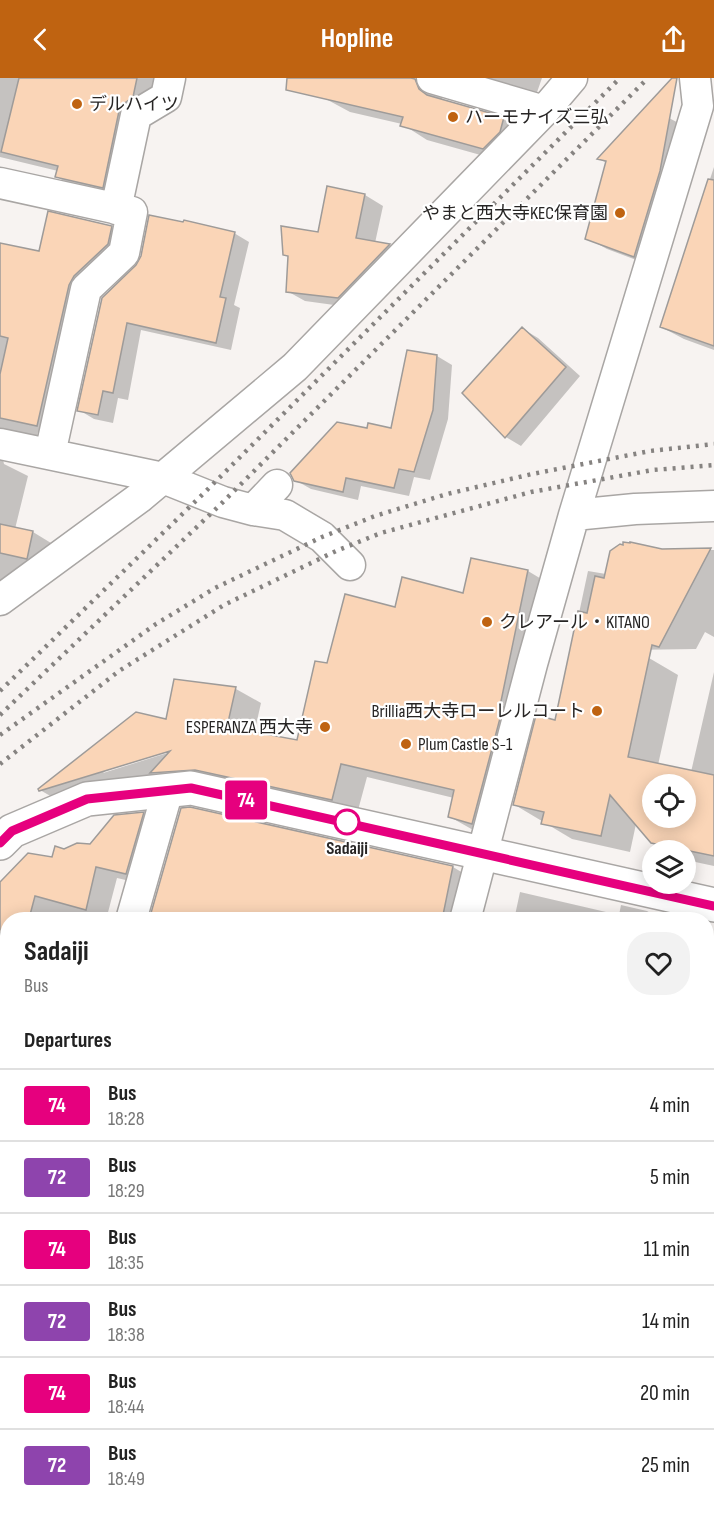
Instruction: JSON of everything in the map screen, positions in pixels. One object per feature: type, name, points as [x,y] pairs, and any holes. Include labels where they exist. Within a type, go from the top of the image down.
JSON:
[{"type":"main road","points":[[0,843],[12,831],[87,799],[191,788],[714,905]]},
{"type":"street","points":[[116,209],[136,115],[166,97],[170,78]]},
{"type":"street","points":[[432,78],[556,90]]},
{"type":"street","points":[[467,912],[532,664],[574,515],[698,106],[695,78],[714,86]]},
{"type":"street","points":[[0,600],[140,498],[295,367],[556,90]]},
{"type":"street","points":[[0,183],[132,212],[124,252],[86,289],[50,454]]},
{"type":"street","points":[[0,444],[163,478],[223,502],[285,515],[322,537],[350,564]]},
{"type":"street","points":[[253,510],[277,485]]},
{"type":"street","points":[[574,515],[635,509],[714,506]]},
{"type":"street","points":[[133,912],[168,790]]},
{"type":"building","points":[[19,78],[137,78],[133,97],[122,105],[119,111],[103,188],[55,177],[58,166],[1,152]]},
{"type":"building","points":[[287,78],[411,78],[415,79],[419,89],[427,95],[504,117],[500,132],[483,149],[400,126],[403,117],[286,90]]},
{"type":"building","points":[[672,78],[677,78],[660,171],[634,257],[585,239],[606,161],[597,159]]},
{"type":"building","points":[[708,179],[714,180],[714,346],[660,327]]},
{"type":"building","points":[[327,186],[365,194],[356,238],[390,244],[338,298],[286,292],[288,256],[283,255],[281,226],[318,232]]},
{"type":"building","points":[[48,211],[112,226],[108,244],[74,276],[69,285],[37,426],[0,418],[0,374],[8,338],[0,336],[0,243],[39,251]]},
{"type":"building","points":[[149,215],[183,222],[184,220],[235,232],[220,297],[226,298],[216,343],[127,323],[113,393],[103,391],[98,415],[77,411],[102,298],[136,265],[141,256]]},
{"type":"building","points":[[522,327],[566,367],[505,438],[462,393]]},
{"type":"building","points":[[407,350],[437,355],[433,410],[414,472],[399,469],[394,488],[346,478],[343,492],[294,481],[290,473],[337,422],[367,428],[368,423],[391,428]]},
{"type":"building","points":[[0,524],[33,531],[27,559],[0,553]]},
{"type":"building","name":"Brillia西大寺ローレルコート","points":[[630,542],[662,549],[711,548],[659,647],[652,645],[628,757],[714,775],[714,856],[696,852],[696,840],[648,840],[610,795],[601,836],[541,824],[544,812],[513,805],[536,715],[555,720],[578,611],[587,613],[595,576],[604,578],[610,551],[620,544]]},
{"type":"building","points":[[471,558],[528,570],[500,706],[503,707],[472,824],[448,817],[454,790],[341,764],[332,800],[195,770],[150,773],[170,751],[39,791],[38,789],[136,712],[166,719],[174,679],[236,687],[227,727],[297,740],[315,661],[327,663],[345,594],[395,607],[402,577],[463,593]]},
{"type":"building","points":[[190,807],[453,866],[444,912],[151,912],[181,808]]},
{"type":"building","points":[[144,812],[126,874],[96,867],[86,910],[35,896],[31,912],[0,912],[0,882],[28,853],[52,857],[55,846],[64,849],[77,843],[90,844],[114,815]]},
{"type":"railway","points":[[0,691],[203,494],[620,78]]},
{"type":"railway","points":[[0,715],[223,502],[648,78]]},
{"type":"railway","points":[[0,735],[156,624],[215,588],[322,537],[375,516],[447,494],[532,474],[650,451],[714,444]]},
{"type":"railway","points":[[0,764],[119,671],[224,605],[336,551],[381,533],[531,492],[653,470],[714,465]]},
{"type":"bus line","name":"74","points":[[0,843],[12,831],[87,799],[191,788],[483,852],[714,906]]},
{"type":"place","name":"デルハイツ","points":[[77,104]]},
{"type":"place","name":"ハーモナイズ三弘","points":[[453,117]]},
{"type":"place","name":"やまと西大寺KEC保育園","points":[[620,213]]},
{"type":"place","name":"クレアール・KITANO","points":[[487,622]]},
{"type":"place","name":"Brillia西大寺ローレルコート","points":[[597,711]]},
{"type":"place","name":"ESPERANZA 西大寺","points":[[325,727]]},
{"type":"place","name":"Plum Castle S-1","points":[[406,744]]},
{"type":"place","name":"Sadaiji","points":[[347,822]]}]
